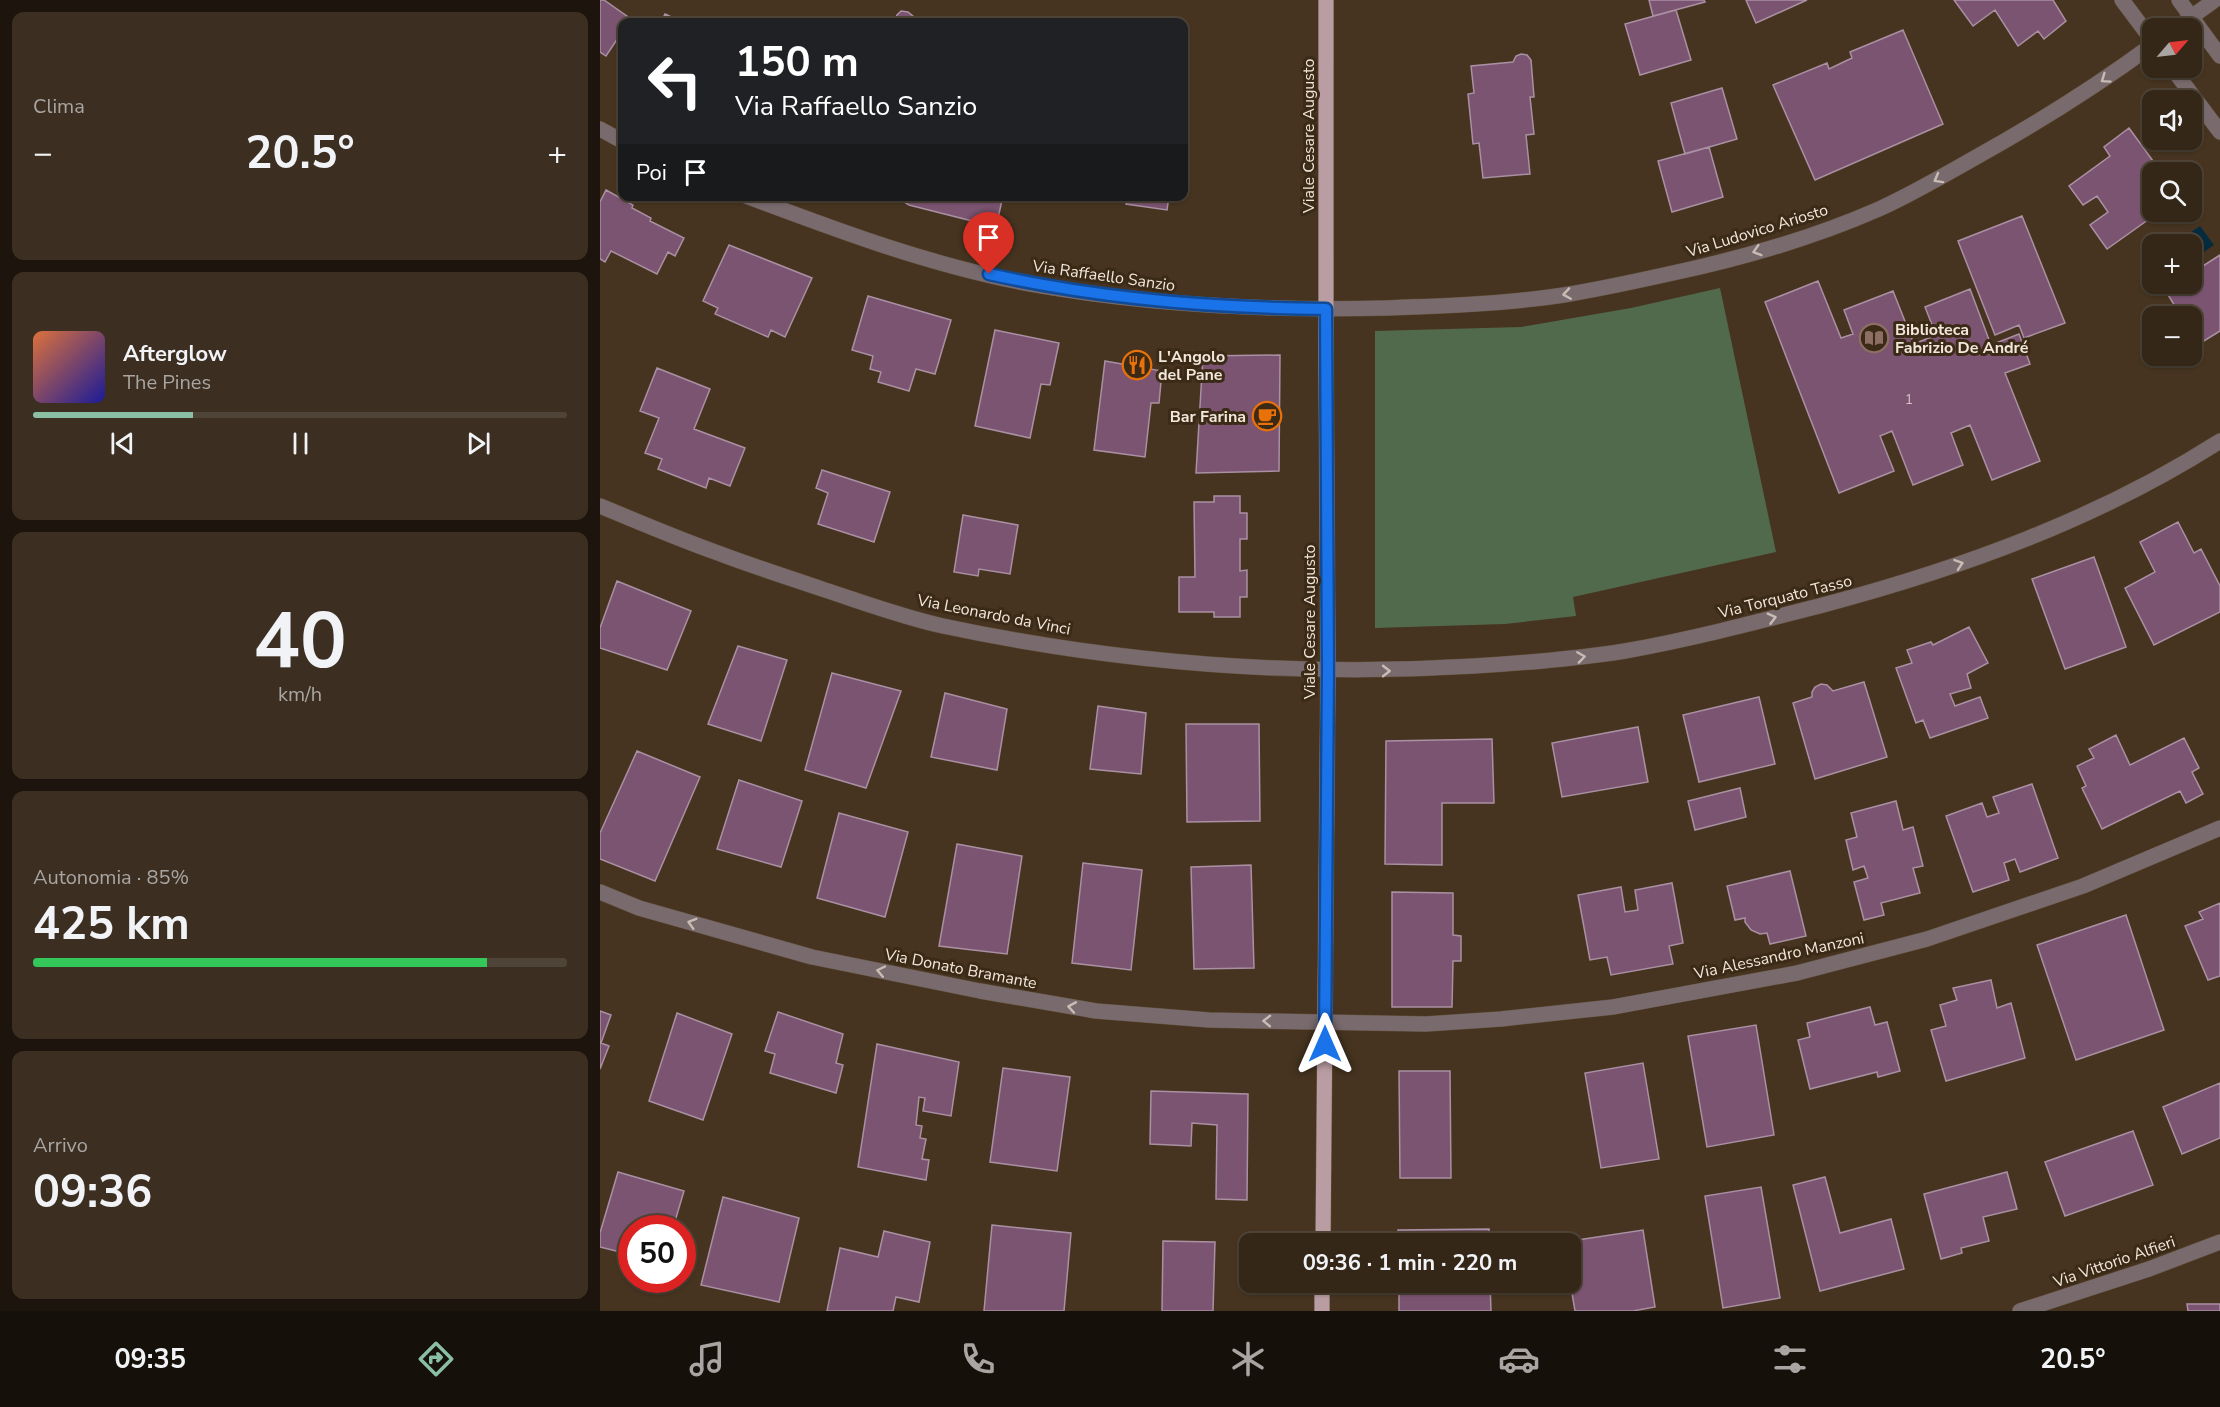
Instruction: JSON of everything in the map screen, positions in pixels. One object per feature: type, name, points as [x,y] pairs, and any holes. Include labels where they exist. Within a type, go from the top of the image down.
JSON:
[{"type":"main road","name":"Viale Cesare Augusto","points":[[1323,1233],[1328,669],[1326,0]]},
{"type":"main road","points":[[1322,1293],[1322,1311]]},
{"type":"street","points":[[2122,0],[2142,29]]},
{"type":"street","points":[[2179,0],[2192,18],[2215,0]]},
{"type":"street","points":[[2202,32],[2220,56]]},
{"type":"street","name":"Via Ludovico Ariosto","points":[[1326,309],[1474,305],[1564,295],[1719,263],[1810,236],[1879,209],[1935,180],[2101,83],[2142,51]]},
{"type":"street","points":[[2180,78],[2220,132]]},
{"type":"street","points":[[600,129],[618,139]]},
{"type":"street","name":"Via Raffaello Sanzio","points":[[760,201],[875,243],[950,266],[1028,283],[1170,303],[1326,309]]},
{"type":"street","name":"Via Torquato Tasso","points":[[1328,669],[1403,670],[1565,659],[1623,651],[1753,624],[1894,586],[2020,543],[2108,504],[2182,465],[2220,441]]},
{"type":"street","name":"Via Leonardo da Vinci","points":[[600,506],[717,553],[866,604],[939,625],[1021,640],[1176,662],[1328,669]]},
{"type":"street","name":"Via Alessandro Manzoni","points":[[1325,1021],[1426,1024],[1555,1014],[1646,1002],[1797,973],[1927,939],[2083,886],[2220,828]]},
{"type":"street","name":"Via Donato Bramante","points":[[600,892],[639,908],[812,957],[980,991],[1096,1011],[1209,1020],[1325,1021]]},
{"type":"street","name":"Via Vittorio Alfieri","points":[[2020,1311],[2149,1269],[2220,1242]]},
{"type":"green space","points":[[1720,288],[1776,552],[1573,597],[1576,616],[1505,624],[1375,628],[1375,331],[1521,327],[1631,308]]},
{"type":"water","points":[[2200,226],[2214,245],[2202,253],[2202,234],[2188,234]]},
{"type":"building","points":[[600,0],[604,0],[630,18],[618,18],[618,38],[606,56],[600,52]]},
{"type":"building","points":[[1649,0],[1704,0],[1705,2],[1653,16]]},
{"type":"building","points":[[1746,0],[1807,0],[1756,23]]},
{"type":"building","points":[[1954,0],[2053,0],[2066,21],[2044,39],[2038,31],[2018,46],[1995,10],[1973,26]]},
{"type":"building","points":[[1676,10],[1691,60],[1640,75],[1625,24]]},
{"type":"building","points":[[901,11],[908,12],[914,17],[896,18]]},
{"type":"building","points":[[1903,30],[1943,124],[1815,180],[1773,85],[1827,63],[1829,69],[1852,58],[1850,52]]},
{"type":"building","points":[[1527,55],[1531,60],[1534,97],[1530,97],[1534,134],[1526,135],[1530,174],[1483,178],[1479,143],[1473,144],[1468,94],[1474,93],[1471,66],[1513,62],[1516,56]]},
{"type":"building","points":[[1722,88],[1737,139],[1685,154],[1671,103]]},
{"type":"building","points":[[2129,128],[2142,146],[2142,150],[2145,150],[2154,162],[2142,162],[2142,222],[2145,222],[2107,249],[2090,225],[2108,212],[2097,196],[2083,205],[2069,186],[2110,156],[2104,147]]},
{"type":"building","points":[[1709,147],[1723,197],[1672,212],[1658,161]]},
{"type":"building","points":[[606,190],[618,197],[618,201],[626,201],[633,205],[632,208],[651,218],[650,221],[684,238],[675,256],[668,252],[657,274],[611,251],[605,262],[600,259],[600,202]]},
{"type":"building","points":[[903,201],[1002,201],[996,227],[909,205]]},
{"type":"building","points":[[1126,201],[1168,201],[1167,210],[1126,204]]},
{"type":"building","points":[[2022,216],[2065,323],[2024,338],[2019,325],[1995,335],[1958,241]]},
{"type":"building","points":[[729,245],[812,278],[785,337],[771,330],[768,337],[715,314],[718,308],[703,301]]},
{"type":"building","points":[[2220,255],[2220,331],[2202,342],[2202,306],[2175,306],[2167,294],[2202,294],[2202,267]]},
{"type":"building","points":[[1818,281],[1841,338],[1853,334],[1844,310],[1893,291],[1914,344],[1936,335],[1925,307],[1970,289],[1991,345],[2019,334],[2030,364],[2005,373],[2040,461],[1992,480],[1970,425],[1951,433],[1963,465],[1913,485],[1892,431],[1880,436],[1894,471],[1839,493],[1765,302]]},
{"type":"building","points":[[868,296],[951,320],[935,374],[916,369],[909,391],[878,382],[881,372],[870,369],[873,356],[852,350]]},
{"type":"building","points":[[995,330],[1059,343],[1050,385],[1041,384],[1030,438],[975,426]]},
{"type":"building","points":[[1280,355],[1279,471],[1196,473],[1203,356]]},
{"type":"building","points":[[1105,361],[1162,371],[1159,403],[1151,403],[1145,457],[1094,450]]},
{"type":"building","points":[[657,368],[710,389],[694,429],[745,448],[730,486],[709,478],[706,488],[658,469],[662,459],[645,453],[659,418],[640,411]]},
{"type":"building","points":[[822,470],[890,492],[874,542],[818,524],[828,493],[816,488]]},
{"type":"building","points":[[1214,496],[1240,496],[1240,513],[1247,513],[1247,539],[1240,539],[1240,571],[1247,570],[1247,597],[1240,597],[1240,617],[1214,617],[1214,612],[1179,612],[1179,577],[1195,577],[1194,502],[1214,502]]},
{"type":"building","points":[[963,515],[1018,525],[1010,574],[979,569],[978,576],[954,572]]},
{"type":"building","points":[[2178,522],[2194,553],[2201,549],[2220,586],[2220,612],[2154,645],[2125,588],[2155,572],[2140,542]]},
{"type":"building","points":[[2094,557],[2126,647],[2065,669],[2032,579]]},
{"type":"building","points":[[617,581],[691,611],[667,670],[600,648],[600,628]]},
{"type":"building","points":[[1969,627],[1988,663],[1967,674],[1971,688],[1950,694],[1955,706],[1980,697],[1988,718],[1930,738],[1923,720],[1916,723],[1896,668],[1912,663],[1907,650],[1931,642],[1933,645]]},
{"type":"building","points":[[738,646],[787,660],[761,741],[708,724]]},
{"type":"building","points":[[832,673],[901,691],[866,788],[805,770]]},
{"type":"building","points":[[1864,682],[1887,757],[1815,779],[1793,703],[1812,697],[1815,687],[1821,684],[1827,685],[1833,691]]},
{"type":"building","points":[[945,693],[1007,709],[997,770],[931,757]]},
{"type":"building","points":[[1759,697],[1775,764],[1699,782],[1683,715]]},
{"type":"building","points":[[1098,706],[1146,713],[1141,774],[1090,769]]},
{"type":"building","points":[[1186,724],[1259,724],[1260,821],[1187,822]]},
{"type":"building","points":[[1638,727],[1648,782],[1562,797],[1552,743]]},
{"type":"building","points":[[2116,735],[2130,765],[2184,738],[2199,768],[2192,772],[2203,794],[2186,803],[2180,791],[2102,829],[2082,788],[2086,786],[2077,766],[2094,758],[2089,749]]},
{"type":"building","points":[[1492,739],[1494,803],[1442,803],[1442,865],[1385,864],[1386,741]]},
{"type":"building","points":[[637,751],[700,777],[655,881],[600,859],[600,833]]},
{"type":"building","points":[[739,780],[802,801],[781,867],[717,849]]},
{"type":"building","points":[[2032,784],[2058,858],[2020,872],[2015,859],[2004,863],[2009,880],[1973,892],[1946,816],[1982,803],[1987,817],[1999,813],[1993,797]]},
{"type":"building","points":[[1740,788],[1746,817],[1695,830],[1688,801]]},
{"type":"building","points":[[1896,801],[1903,830],[1913,827],[1923,866],[1913,868],[1920,893],[1881,903],[1884,915],[1864,920],[1854,882],[1868,878],[1864,866],[1853,870],[1846,840],[1857,837],[1851,813]]},
{"type":"building","points":[[839,813],[908,832],[885,917],[817,898]]},
{"type":"building","points":[[957,844],[1022,856],[1007,954],[939,946]]},
{"type":"building","points":[[1083,863],[1142,870],[1131,970],[1072,963]]},
{"type":"building","points":[[1251,865],[1254,968],[1194,969],[1191,867]]},
{"type":"building","points":[[1790,871],[1806,936],[1770,944],[1767,933],[1760,934],[1751,930],[1745,918],[1735,920],[1727,886]]},
{"type":"building","points":[[1672,883],[1683,943],[1669,946],[1673,964],[1611,975],[1607,957],[1590,960],[1578,895],[1621,887],[1625,912],[1638,910],[1635,890]]},
{"type":"building","points":[[1392,892],[1453,893],[1453,935],[1461,936],[1461,961],[1453,961],[1452,1007],[1392,1007]]},
{"type":"building","points":[[2220,903],[2220,976],[2208,980],[2185,926],[2203,919],[2199,912]]},
{"type":"building","points":[[2126,915],[2164,1030],[2076,1060],[2037,945]]},
{"type":"building","points":[[1991,980],[1997,1008],[2011,1003],[2025,1058],[1946,1081],[1931,1030],[1946,1026],[1940,1005],[1957,1000],[1953,988]]},
{"type":"building","points":[[1870,1007],[1875,1025],[1887,1022],[1900,1071],[1878,1077],[1877,1072],[1810,1089],[1798,1040],[1810,1037],[1807,1023]]},
{"type":"building","points":[[600,1011],[611,1015],[601,1043],[609,1046],[600,1069]]},
{"type":"building","points":[[778,1012],[843,1034],[836,1063],[843,1065],[836,1093],[770,1073],[775,1054],[765,1051]]},
{"type":"building","points":[[677,1013],[732,1034],[703,1120],[649,1101]]},
{"type":"building","points":[[1756,1025],[1774,1135],[1707,1147],[1688,1036]]},
{"type":"building","points":[[877,1044],[959,1062],[951,1116],[923,1111],[925,1098],[919,1097],[916,1125],[922,1126],[920,1138],[926,1139],[922,1159],[929,1160],[926,1180],[858,1167]]},
{"type":"building","points":[[1643,1063],[1659,1159],[1601,1168],[1585,1073]]},
{"type":"building","points":[[1003,1068],[1070,1077],[1057,1171],[990,1162]]},
{"type":"building","points":[[1399,1071],[1450,1071],[1451,1178],[1400,1178]]},
{"type":"building","points":[[2220,1083],[2220,1138],[2182,1154],[2163,1107]]},
{"type":"building","points":[[1151,1091],[1248,1094],[1247,1200],[1216,1199],[1217,1125],[1192,1123],[1191,1146],[1150,1144]]},
{"type":"building","points":[[2133,1131],[2153,1185],[2065,1216],[2045,1162]]},
{"type":"building","points":[[618,1172],[684,1191],[677,1215],[618,1215],[618,1252],[600,1247],[600,1233]]},
{"type":"building","points":[[2007,1172],[2017,1209],[1983,1217],[1989,1241],[1961,1248],[1962,1253],[1941,1259],[1924,1194]]},
{"type":"building","points":[[1825,1177],[1840,1233],[1891,1219],[1904,1269],[1820,1291],[1793,1185]]},
{"type":"building","points":[[1761,1187],[1780,1298],[1723,1308],[1705,1196]]},
{"type":"building","points":[[723,1197],[799,1218],[779,1302],[701,1285]]},
{"type":"building","points":[[992,1225],[1071,1233],[1064,1311],[984,1311]]},
{"type":"building","points":[[1489,1229],[1489,1233],[1398,1233],[1398,1230]]},
{"type":"building","points":[[1643,1230],[1655,1307],[1633,1311],[1575,1311],[1572,1293],[1581,1293],[1581,1239]]},
{"type":"building","points":[[884,1231],[930,1242],[919,1302],[896,1297],[893,1311],[827,1311],[840,1248],[878,1257]]},
{"type":"building","points":[[1163,1241],[1215,1242],[1213,1311],[1162,1311]]},
{"type":"building","points":[[1399,1293],[1490,1293],[1491,1311],[1399,1311]]},
{"type":"building","points":[[2187,1304],[2220,1304],[2220,1311],[2188,1311]]},
{"type":"place","name":"Biblioteca Fabrizio De André","points":[[1874,338]]},
{"type":"place","name":"L'Angolo del Pane","points":[[1137,365]]},
{"type":"place","name":"Bar Farina","points":[[1267,416]]},
{"type":"route","points":[[989,274],[1028,283],[1170,303],[1326,309],[1328,669],[1325,1044]]}]
